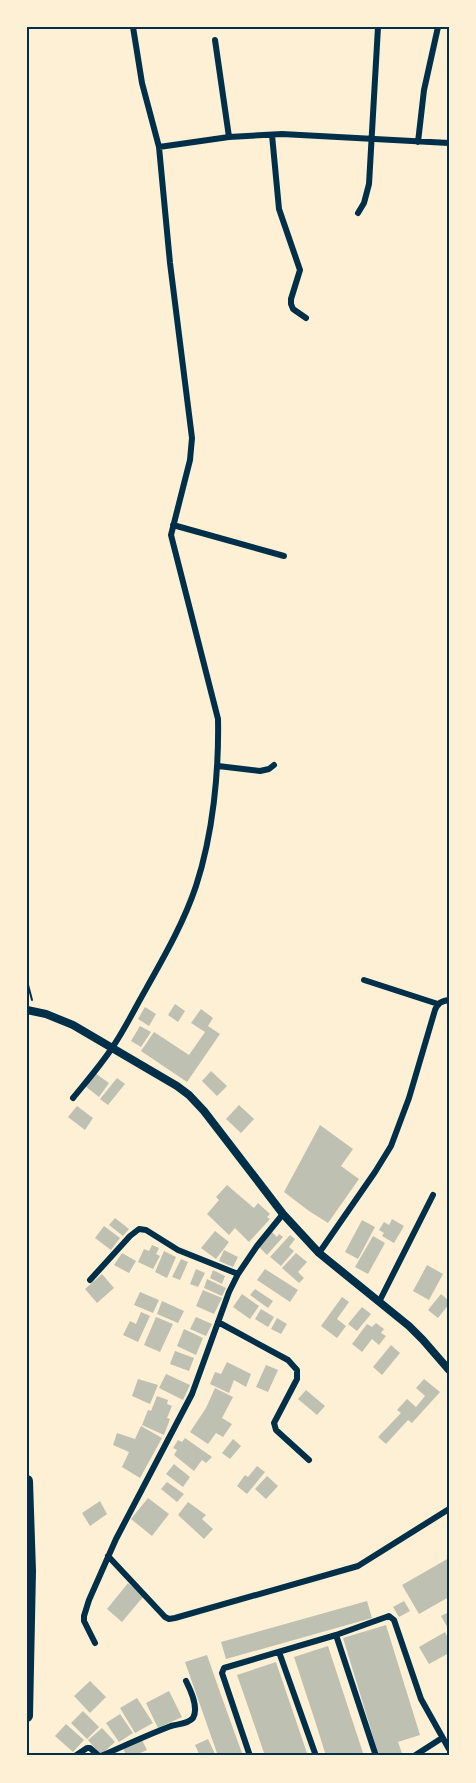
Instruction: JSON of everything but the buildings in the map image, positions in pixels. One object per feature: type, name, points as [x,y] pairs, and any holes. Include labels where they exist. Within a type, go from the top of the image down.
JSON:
[{"type":"highway","points":[[27,1480],[30,1571],[27,1716]]},
{"type":"street","points":[[73,1098],[112,1048],[167,951],[186,912],[197,884],[205,851],[218,766],[218,719],[171,535],[190,460],[192,438],[170,263],[159,147],[142,83],[133,27]]},
{"type":"street","points":[[358,213],[368,190],[378,27]]},
{"type":"street","points":[[418,142],[424,90],[438,27]]},
{"type":"street","points":[[214,40],[230,137]]},
{"type":"street","points":[[159,147],[230,137],[273,135],[449,143]]},
{"type":"street","points":[[273,135],[279,209],[300,270],[291,304],[293,309],[306,318]]},
{"type":"street","points":[[173,525],[284,555]]},
{"type":"street","points":[[218,766],[260,771],[269,769],[273,765]]},
{"type":"street","points":[[364,980],[438,1004]]},
{"type":"street","points":[[319,1253],[391,1146],[403,1116],[438,1004],[449,1000]]},
{"type":"street","points":[[29,1011],[61,1019],[189,1095],[223,1135],[283,1214],[319,1253],[423,1340],[449,1370]]},
{"type":"street","points":[[380,1302],[433,1196]]},
{"type":"street","points":[[95,1643],[86,1627],[84,1616],[108,1556],[192,1394],[238,1274],[283,1214]]},
{"type":"street","points":[[90,1280],[130,1236],[141,1229],[178,1250],[238,1274]]},
{"type":"street","points":[[218,1322],[288,1360],[297,1370],[297,1379],[274,1423],[276,1430],[309,1460]]},
{"type":"street","points":[[108,1556],[169,1619],[358,1566],[449,1509]]},
{"type":"street","points":[[250,1756],[222,1671],[224,1668],[336,1635],[386,1616],[393,1618],[421,1699],[449,1749]]},
{"type":"street","points":[[336,1635],[376,1756]]},
{"type":"street","points":[[279,1652],[316,1756]]},
{"type":"street","points":[[75,1756],[87,1748],[100,1756],[144,1736],[191,1720],[195,1715],[194,1701],[186,1682]]},
{"type":"street","points":[[414,1756],[442,1738]]},
{"type":"path","points":[[27,981],[29,1011]]}]
